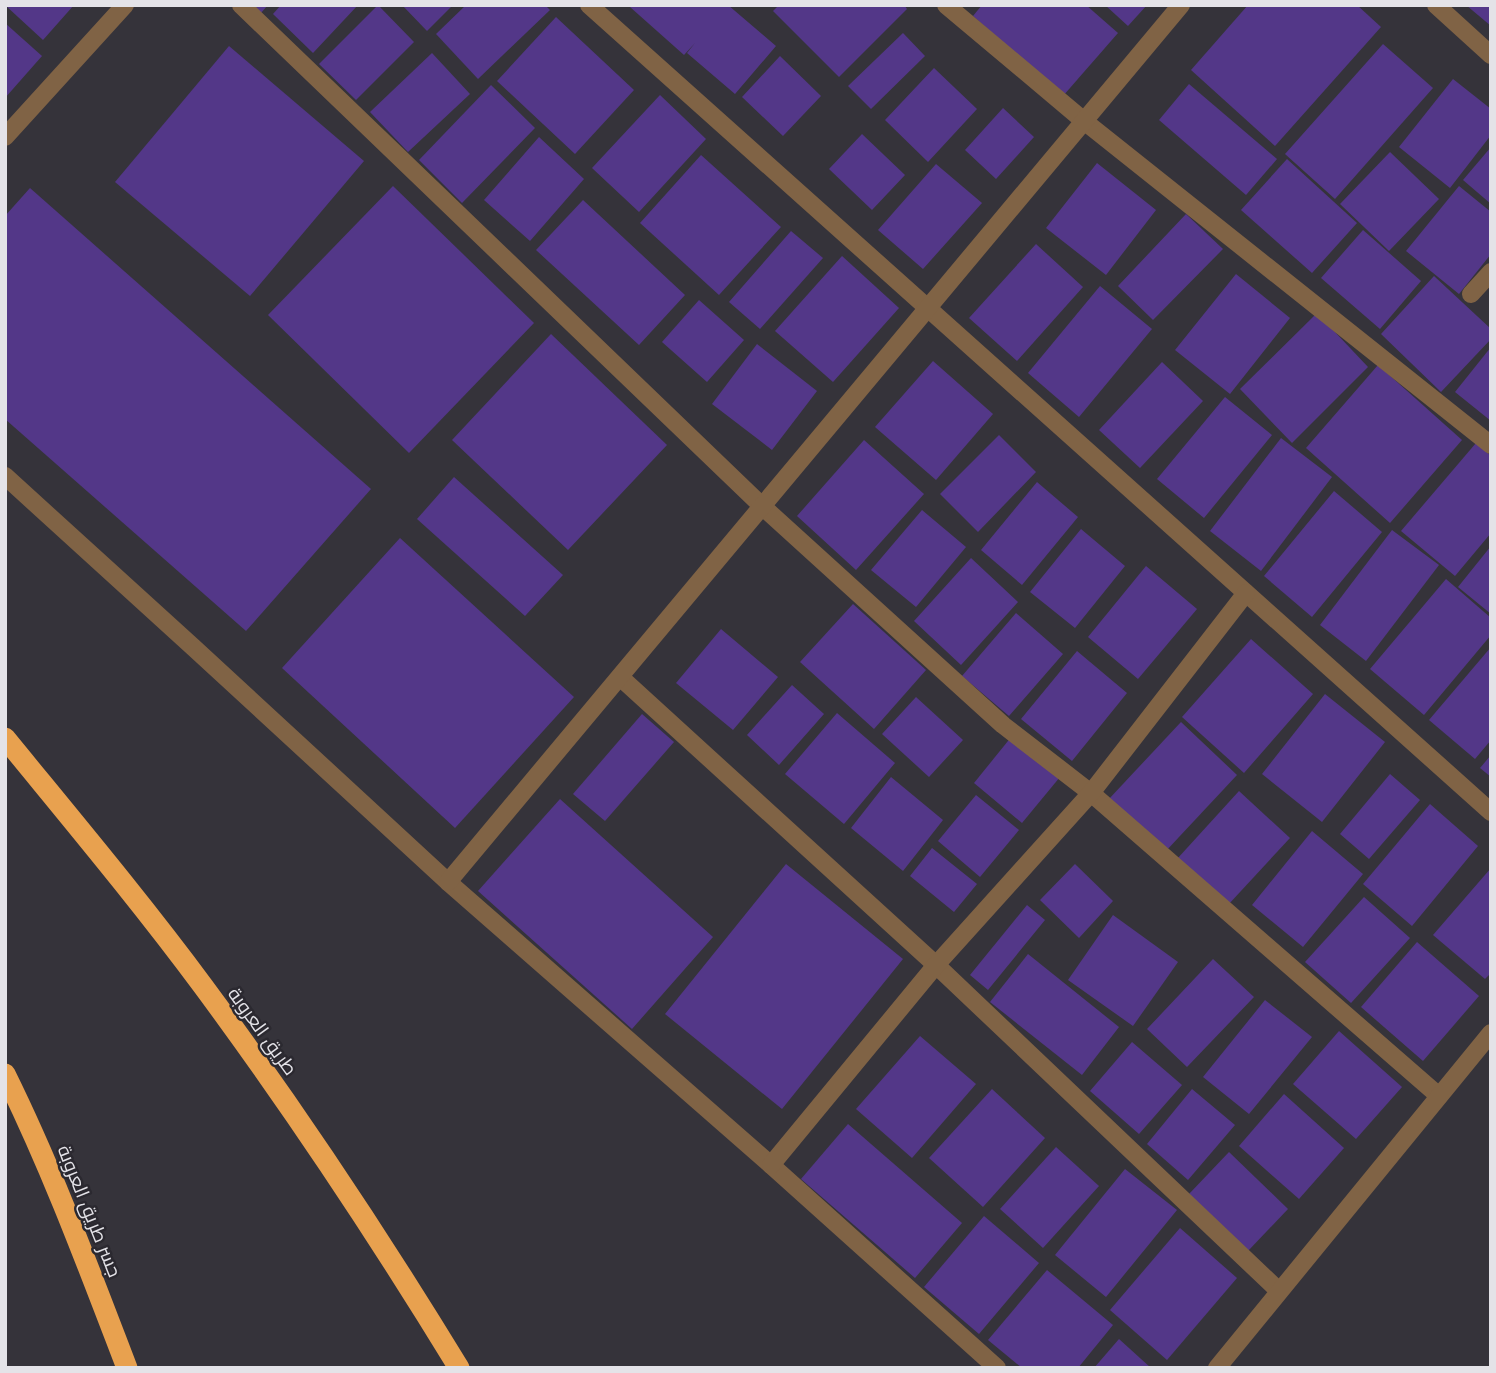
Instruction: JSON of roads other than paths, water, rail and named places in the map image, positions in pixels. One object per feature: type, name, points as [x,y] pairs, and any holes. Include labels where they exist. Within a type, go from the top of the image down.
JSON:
[{"type":"highway","name":"طريق العروبة","points":[[5,738],[202,985],[345,1188],[460,1368]]},
{"type":"highway","name":"جسر طريق العروبة","points":[[5,1074],[86,1259],[127,1368]]},
{"type":"street","points":[[5,137],[125,5]]},
{"type":"street","points":[[241,5],[762,506],[1003,725],[1091,793],[1439,1096]]},
{"type":"street","points":[[589,5],[1491,812]]},
{"type":"street","points":[[946,5],[1084,121],[1491,445]]},
{"type":"street","points":[[448,882],[1181,5]]},
{"type":"street","points":[[1436,5],[1491,55]]},
{"type":"street","points":[[1471,295],[1491,272]]},
{"type":"street","points":[[5,476],[448,882],[997,1368]]},
{"type":"street","points":[[771,1166],[936,965],[1091,793],[1246,593]]},
{"type":"street","points":[[620,677],[936,965],[1279,1291]]},
{"type":"street","points":[[1217,1368],[1491,1032]]}]
